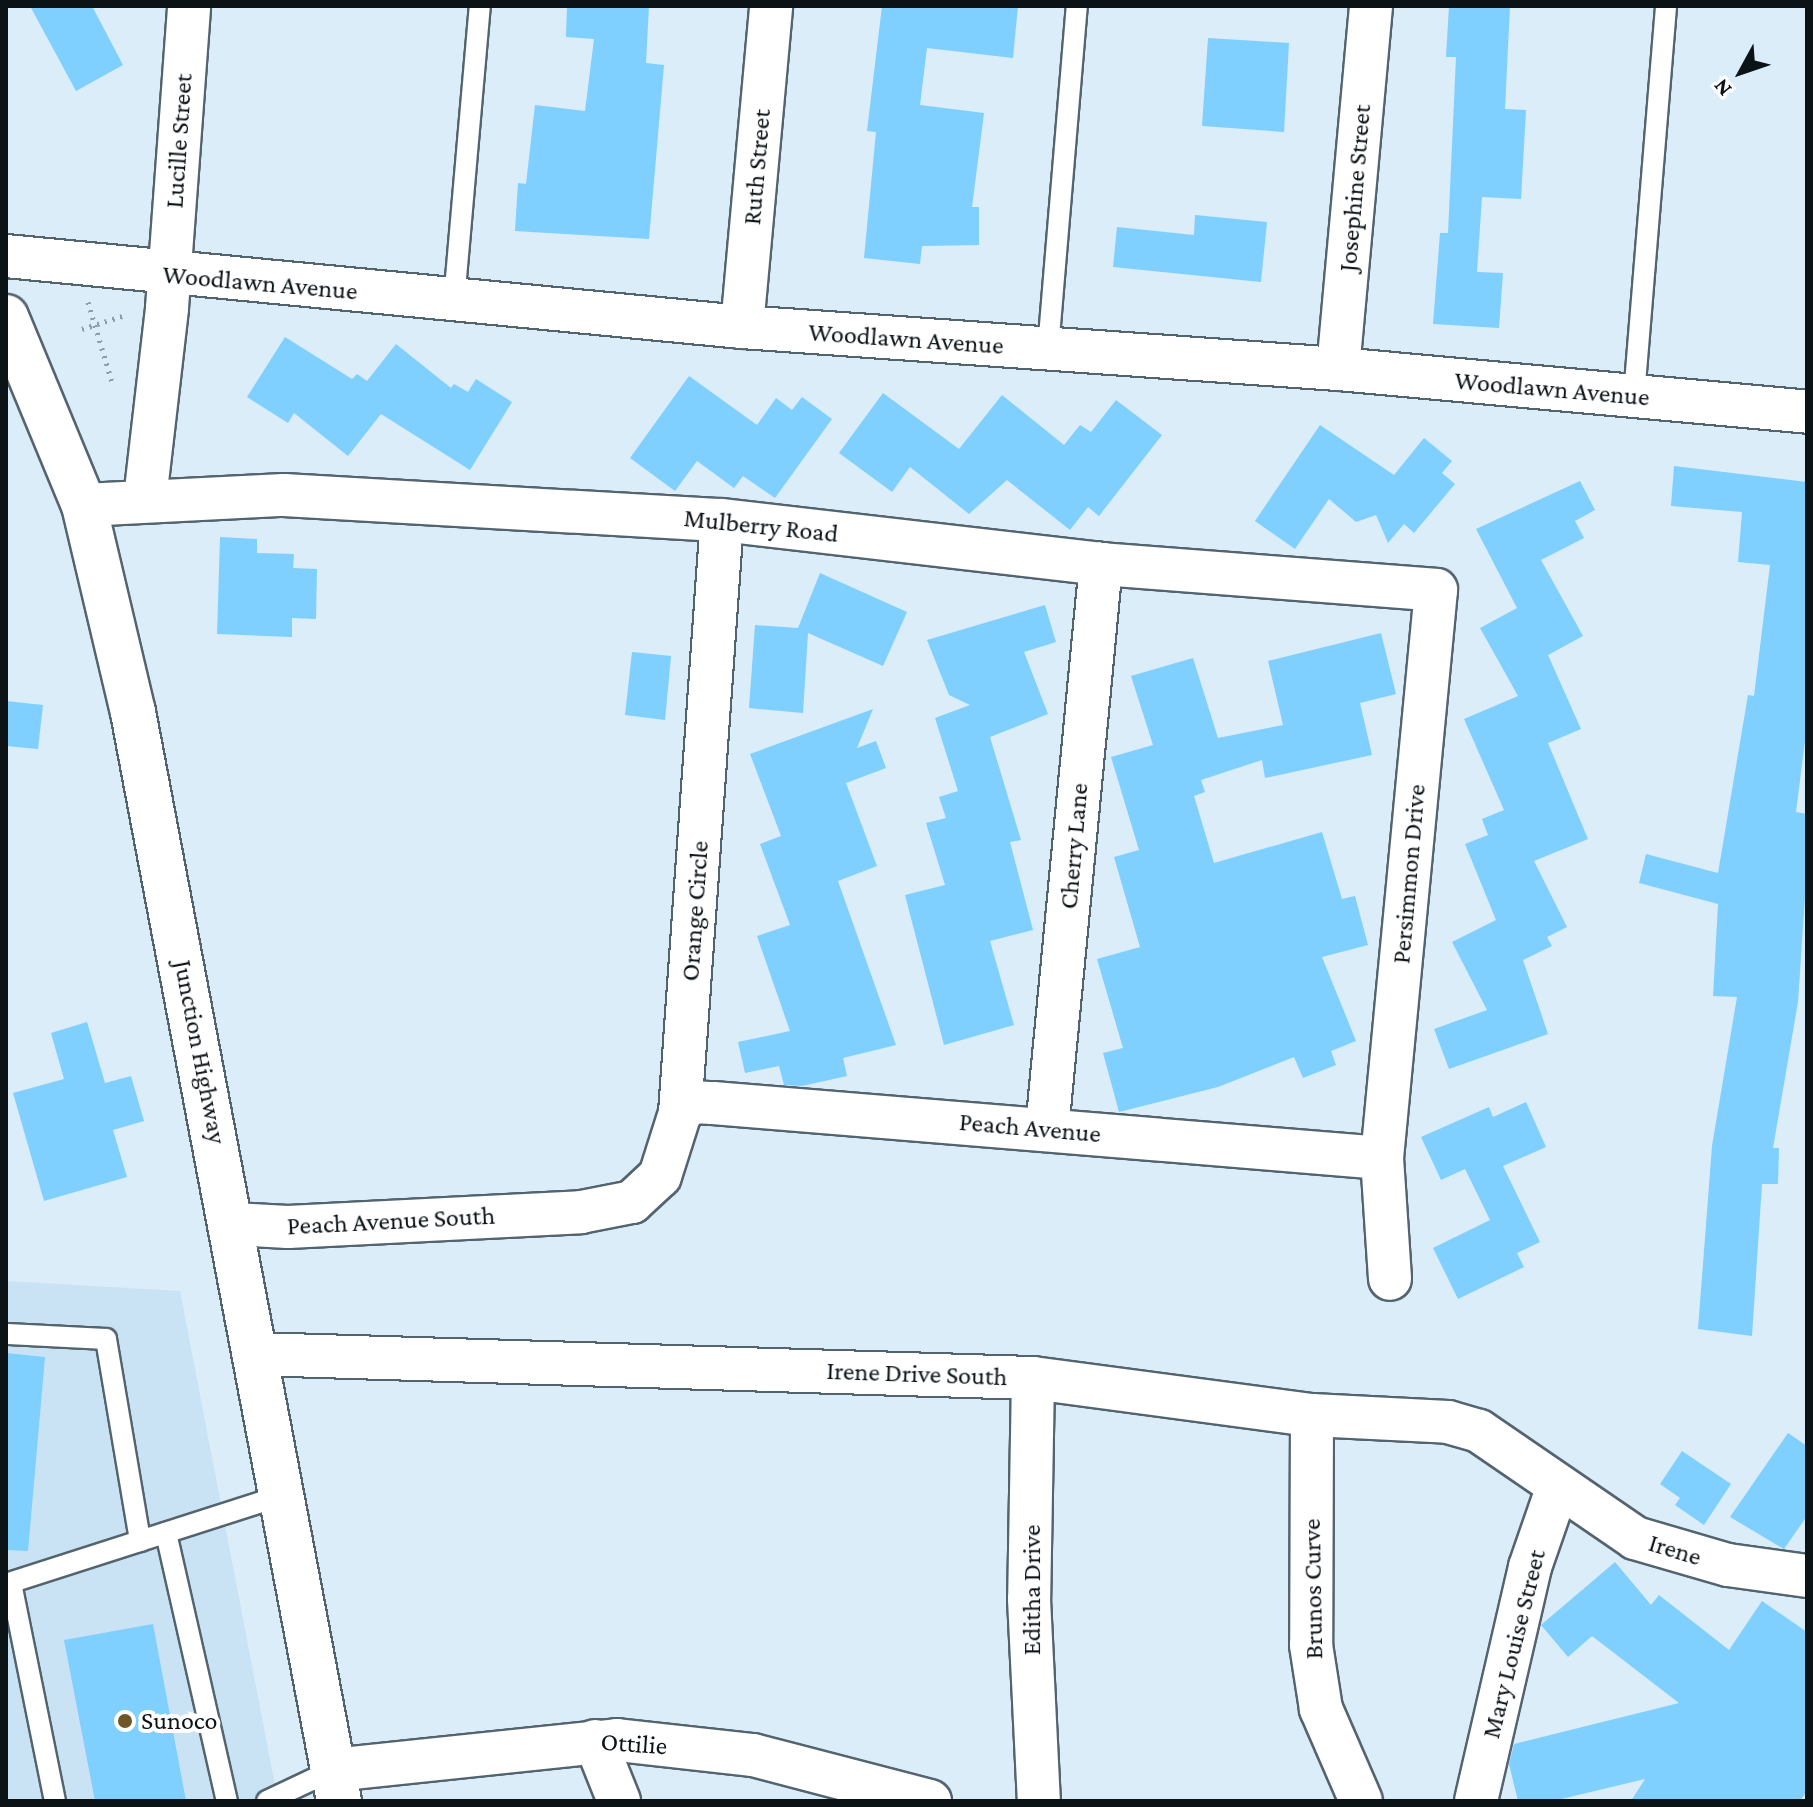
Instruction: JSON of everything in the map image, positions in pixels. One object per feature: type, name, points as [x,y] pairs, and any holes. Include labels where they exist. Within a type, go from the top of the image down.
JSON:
[{"type":"main road","name":"Junction Highway","points":[[6,317],[84,505],[158,828],[336,1786]]},
{"type":"street","name":"Lucille Street","points":[[145,499],[168,275],[189,6]]},
{"type":"street","name":"Ruth Street","points":[[742,327],[771,6]]},
{"type":"street","name":"Josephine Street","points":[[1338,369],[1371,6]]},
{"type":"street","name":"Woodlawn Avenue","points":[[6,256],[168,275],[742,327],[1338,369],[1807,412]]},
{"type":"street","name":"Mulberry Road","points":[[84,505],[145,499],[284,495],[722,520],[1101,564],[1436,590]]},
{"type":"street","name":"Orange Circle","points":[[550,1214],[632,1202],[650,1192],[680,1113],[722,520]]},
{"type":"street","name":"Cherry Lane","points":[[1047,1129],[1101,564]]},
{"type":"street","name":"Persimmon Drive","points":[[1390,1279],[1382,1158],[1436,590]]},
{"type":"street","name":"Peach Avenue","points":[[680,1113],[692,1102],[713,1103],[1382,1158]]},
{"type":"street","name":"Peach Avenue South","points":[[233,1224],[288,1227],[550,1214]]},
{"type":"street","name":"Irene Drive South","points":[[255,1354],[1033,1378],[1312,1415],[1448,1422],[1479,1431],[1557,1489]]},
{"type":"street","name":"Editha Drive","points":[[1033,1378],[1029,1599],[1039,1801]]},
{"type":"street","name":"Brunos Curve","points":[[1312,1415],[1311,1645],[1321,1709],[1361,1801]]},
{"type":"street","name":"Irene","points":[[1557,1489],[1635,1538],[1682,1554],[1807,1576]]},
{"type":"street","name":"Mary Louise Street","points":[[1476,1801],[1530,1567],[1557,1489]]},
{"type":"street","name":"Ottilie","points":[[336,1786],[595,1741],[753,1755],[930,1801]]},
{"type":"street","points":[[595,1741],[619,1801]]},
{"type":"lane","points":[[454,301],[480,6]]},
{"type":"lane","points":[[1048,349],[1077,6]]},
{"type":"lane","points":[[1634,396],[1666,6]]},
{"type":"lane","points":[[6,1334],[106,1339],[140,1541]]},
{"type":"lane","points":[[55,1801],[9,1583],[283,1495]]},
{"type":"lane","points":[[166,1533],[227,1801]]},
{"type":"lane","points":[[267,1801],[336,1786]]},
{"type":"path","points":[[88,300],[112,382]]},
{"type":"path","points":[[82,329],[134,313]]},
{"type":"shaded area","points":[[6,1281],[180,1291],[278,1801],[6,1801]]},
{"type":"building","points":[[30,6],[92,6],[123,65],[76,91]]},
{"type":"building","points":[[567,6],[649,6],[646,63],[664,65],[649,239],[515,231],[518,183],[526,184],[535,105],[585,111],[594,39],[566,37]]},
{"type":"building","points":[[882,6],[1018,6],[1013,58],[927,48],[920,105],[984,113],[972,207],[979,207],[979,245],[922,246],[920,264],[864,258],[876,132],[867,131]]},
{"type":"building","points":[[1449,6],[1510,6],[1505,109],[1526,110],[1521,199],[1482,197],[1477,272],[1503,273],[1499,328],[1433,324],[1440,233],[1448,233],[1456,57],[1446,57]]},
{"type":"building","points":[[1208,38],[1289,43],[1284,132],[1202,126]]},
{"type":"building","points":[[1195,215],[1267,222],[1261,282],[1113,267],[1117,227],[1194,235]]},
{"type":"building","points":[[285,337],[352,379],[357,374],[367,381],[396,344],[451,388],[454,384],[468,392],[476,379],[512,402],[470,470],[381,414],[348,456],[294,413],[288,423],[247,397]]},
{"type":"building","points":[[689,376],[757,425],[776,398],[792,410],[802,397],[832,419],[775,498],[743,476],[734,488],[697,461],[675,491],[630,458]]},
{"type":"building","points":[[883,393],[959,449],[1002,395],[1064,445],[1080,425],[1091,432],[1116,400],[1162,435],[1099,516],[1088,507],[1070,530],[1007,480],[969,514],[910,467],[892,492],[839,453]]},
{"type":"building","points":[[1320,425],[1394,475],[1424,438],[1452,461],[1442,473],[1455,484],[1414,533],[1404,524],[1388,543],[1376,515],[1356,522],[1329,499],[1295,549],[1255,521]]},
{"type":"building","points":[[1674,466],[1807,482],[1807,725],[1796,812],[1807,814],[1807,867],[1798,1002],[1773,1148],[1779,1148],[1778,1184],[1762,1184],[1752,1336],[1698,1329],[1712,1146],[1737,997],[1713,996],[1718,904],[1639,883],[1646,854],[1718,873],[1748,695],[1754,696],[1770,565],[1738,562],[1742,512],[1671,506]]},
{"type":"building","points":[[1580,481],[1595,510],[1575,521],[1584,538],[1541,560],[1583,636],[1548,655],[1581,729],[1548,743],[1588,839],[1534,861],[1567,927],[1547,937],[1552,946],[1523,960],[1548,1034],[1449,1069],[1434,1029],[1487,1010],[1452,942],[1496,920],[1465,844],[1488,835],[1482,819],[1504,810],[1464,719],[1518,696],[1480,628],[1517,608],[1476,529]]},
{"type":"building","points":[[220,537],[257,539],[257,553],[294,554],[293,568],[317,569],[316,619],[292,618],[292,637],[217,634]]},
{"type":"building","points":[[820,573],[907,612],[883,666],[808,633],[803,713],[749,708],[755,625],[798,628]]},
{"type":"building","points":[[1045,605],[1056,642],[1024,652],[1048,714],[990,737],[1021,840],[1010,842],[1033,930],[990,941],[1014,1025],[944,1045],[905,895],[945,885],[926,823],[946,818],[939,797],[958,791],[935,718],[970,705],[949,695],[927,640]]},
{"type":"building","points":[[1381,633],[1396,694],[1360,703],[1372,755],[1265,778],[1262,760],[1201,780],[1205,792],[1194,796],[1214,863],[1322,832],[1342,899],[1355,896],[1368,945],[1322,957],[1356,1041],[1331,1051],[1336,1065],[1303,1078],[1294,1057],[1218,1087],[1119,1112],[1103,1053],[1123,1048],[1097,959],[1140,947],[1114,857],[1139,850],[1111,757],[1153,745],[1131,676],[1193,658],[1218,738],[1283,725],[1268,661]]},
{"type":"building","points":[[632,652],[671,656],[665,720],[625,715]]},
{"type":"building","points":[[6,701],[43,705],[38,749],[6,746]]},
{"type":"building","points":[[873,709],[857,748],[876,741],[886,768],[846,783],[877,866],[838,881],[896,1045],[843,1058],[847,1076],[802,1086],[784,1085],[779,1066],[745,1073],[738,1042],[790,1031],[757,936],[790,925],[760,844],[781,836],[750,754]]},
{"type":"building","points":[[87,1022],[105,1083],[131,1076],[144,1121],[113,1130],[127,1177],[44,1201],[13,1093],[64,1079],[51,1033]]},
{"type":"building","points":[[1526,1102],[1546,1147],[1503,1166],[1540,1242],[1517,1253],[1524,1267],[1458,1299],[1433,1248],[1490,1220],[1465,1169],[1441,1180],[1421,1137],[1489,1107],[1493,1117]]},
{"type":"building","points":[[6,1353],[45,1357],[28,1551],[6,1550]]},
{"type":"building","points":[[1788,1433],[1807,1446],[1807,1516],[1784,1549],[1730,1517]]},
{"type":"building","points":[[1682,1451],[1731,1484],[1704,1525],[1675,1505],[1680,1498],[1660,1484]]},
{"type":"building","points":[[1615,1562],[1651,1605],[1659,1595],[1729,1650],[1762,1601],[1807,1632],[1807,1791],[1800,1801],[1631,1801],[1645,1779],[1553,1801],[1518,1801],[1509,1764],[1514,1744],[1679,1703],[1592,1636],[1568,1657],[1541,1625]]},
{"type":"building","name":"Sunoco","points":[[153,1624],[186,1801],[95,1801],[64,1640]]},
{"type":"place","name":"Sunoco","points":[[125,1721]]}]
